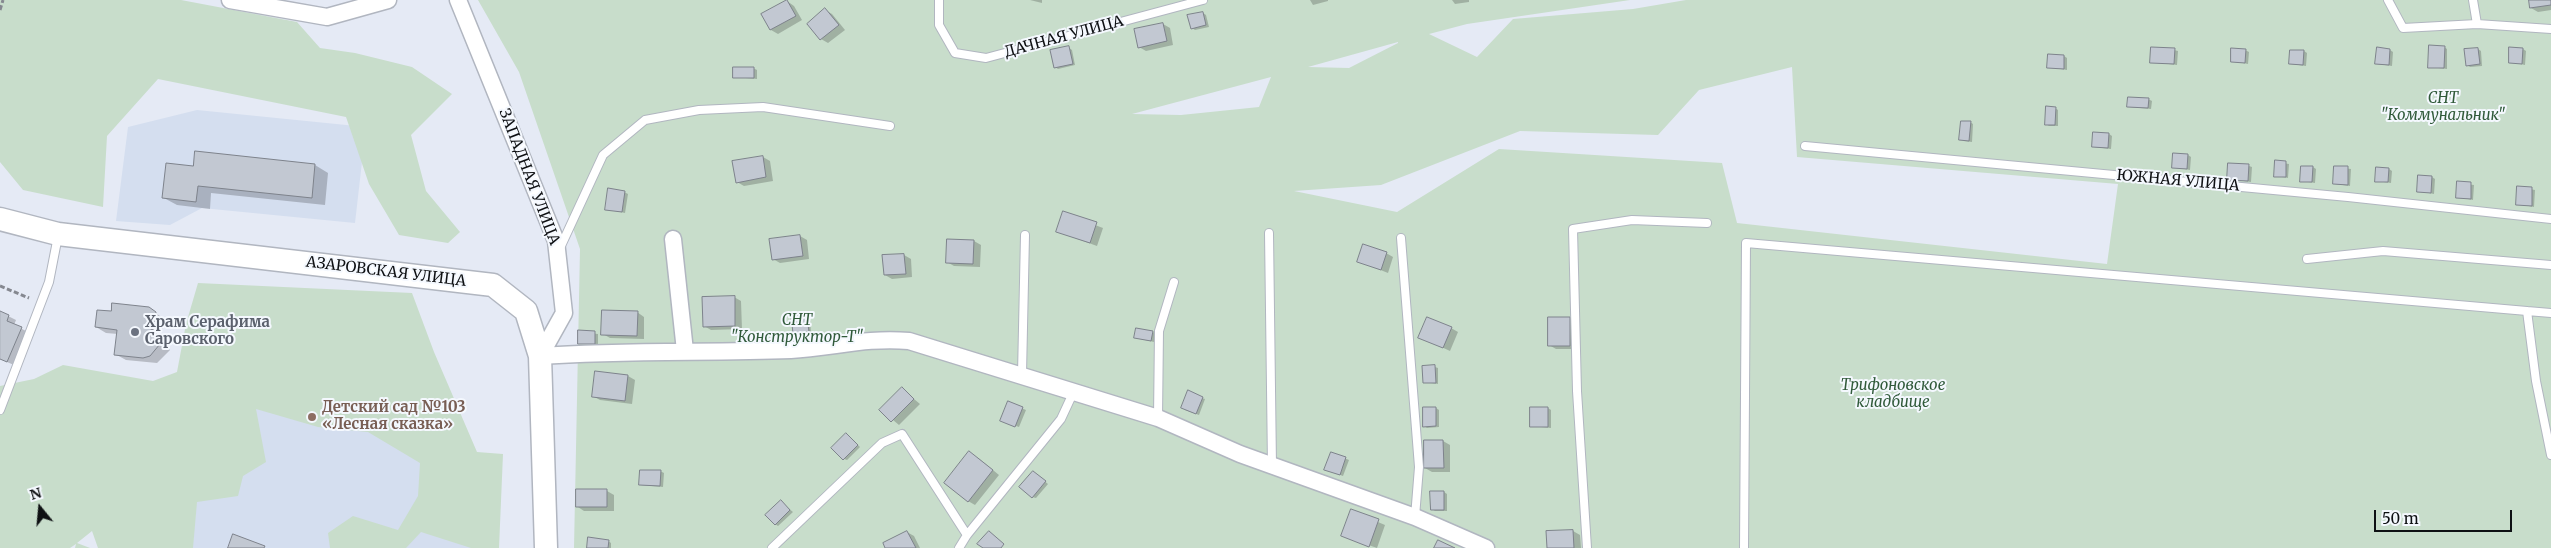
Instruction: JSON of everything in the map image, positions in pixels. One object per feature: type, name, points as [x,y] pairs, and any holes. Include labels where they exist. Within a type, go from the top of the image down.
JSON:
[{"type":"street","points":[[230,0],[328,17],[388,0]]},
{"type":"street","name":"ЗАПАДНАЯ УЛИЦА","points":[[458,0],[556,241],[564,313],[540,356]]},
{"type":"street","name":"АЗАРОВСКАЯ УЛИЦА","points":[[0,219],[58,234],[493,285],[526,311],[540,356],[546,548]]},
{"type":"street","points":[[673,239],[685,351]]},
{"type":"street","points":[[540,356],[645,350],[793,350],[866,339],[909,341],[1022,374],[1158,418],[1272,466],[1415,517],[1486,548]]},
{"type":"lane","name":"ДАЧНАЯ УЛИЦА","points":[[939,0],[939,25],[955,53],[986,58],[1203,0]]},
{"type":"lane","points":[[2388,0],[2403,28],[2477,24],[2551,29]]},
{"type":"lane","points":[[2473,0],[2477,24]]},
{"type":"lane","points":[[557,255],[603,155],[645,120],[699,110],[763,107],[890,126]]},
{"type":"lane","name":"ЮЖНАЯ УЛИЦА","points":[[1805,146],[2338,196],[2551,219]]},
{"type":"lane","points":[[1587,548],[1577,391],[1573,229],[1632,220],[1707,223]]},
{"type":"lane","points":[[1269,233],[1272,466]]},
{"type":"lane","points":[[0,410],[42,304],[49,282],[58,234]]},
{"type":"lane","points":[[1022,374],[1025,235]]},
{"type":"lane","points":[[1401,238],[1419,467],[1415,517]]},
{"type":"lane","points":[[1744,548],[1746,244],[2551,313]]},
{"type":"lane","points":[[2307,259],[2383,251],[2551,266]]},
{"type":"lane","points":[[1158,418],[1159,331],[1174,282]]},
{"type":"lane","points":[[2527,311],[2536,382],[2551,455]]},
{"type":"lane","points":[[960,548],[966,535],[1061,419],[1074,392]]},
{"type":"lane","points":[[772,548],[882,443],[902,434],[966,535]]},
{"type":"path","points":[[0,10],[3,0]]},
{"type":"path","points":[[0,286],[42,304]]},
{"type":"shaded area","points":[[197,110],[366,127],[355,223],[202,208],[170,225],[116,221],[128,127]]},
{"type":"shaded area","name":"Детский сад №103 «Лесная сказка»","points":[[205,343],[431,353],[474,548],[177,548]]},
{"type":"green space","points":[[0,0],[181,0],[297,22],[320,48],[355,53],[412,67],[452,94],[411,135],[426,191],[460,232],[448,243],[399,235],[369,184],[346,117],[158,79],[107,136],[103,207],[23,190],[0,162]]},
{"type":"green space","points":[[478,0],[1630,0],[1467,24],[1429,34],[1477,57],[1513,19],[1633,9],[1686,0],[2551,0],[2551,548],[574,548],[580,249],[519,72]],"holes":[[[1398,42],[1349,68],[1308,67]],[[1792,67],[1797,157],[2118,184],[2107,264],[1737,223],[1722,163],[1499,149],[1397,212],[1294,191],[1381,185],[1520,131],[1658,135],[1699,90]],[[1271,77],[1259,107],[1181,115],[1132,114]]]},
{"type":"green space","points":[[198,283],[412,293],[434,352],[477,452],[503,454],[499,548],[471,548],[421,532],[406,548],[330,548],[328,533],[353,516],[398,530],[418,496],[420,463],[368,432],[318,427],[256,409],[266,462],[243,476],[238,496],[197,502],[193,548],[98,548],[92,531],[77,543],[90,548],[75,548],[76,544],[70,548],[0,548],[0,386],[34,379],[63,365],[153,381],[177,372],[186,324]]},
{"type":"building","points":[[787,0],[796,16],[770,30],[761,14]]},
{"type":"building","points":[[2529,0],[2551,0],[2551,5],[2530,8]]},
{"type":"building","points":[[825,8],[839,25],[820,40],[807,24]]},
{"type":"building","points":[[1203,12],[1206,25],[1191,29],[1187,15]]},
{"type":"building","points":[[1163,23],[1167,41],[1138,48],[1134,29]]},
{"type":"building","points":[[2429,45],[2445,46],[2444,68],[2428,68]]},
{"type":"building","points":[[1069,46],[1073,64],[1054,68],[1050,50]]},
{"type":"building","points":[[2151,47],[2175,48],[2174,64],[2150,63]]},
{"type":"building","points":[[2377,47],[2390,49],[2389,65],[2375,64]]},
{"type":"building","points":[[2509,47],[2523,48],[2522,64],[2509,63]]},
{"type":"building","points":[[2231,48],[2246,49],[2245,63],[2231,62]]},
{"type":"building","points":[[2478,48],[2480,64],[2466,66],[2464,49]]},
{"type":"building","points":[[2290,50],[2304,50],[2303,65],[2289,64]]},
{"type":"building","points":[[2048,54],[2064,55],[2064,69],[2047,68]]},
{"type":"building","points":[[733,67],[754,67],[754,78],[733,78]]},
{"type":"building","points":[[2128,97],[2149,98],[2148,108],[2127,107]]},
{"type":"building","points":[[2046,106],[2056,107],[2055,125],[2045,125]]},
{"type":"building","points":[[1961,121],[1971,121],[1969,141],[1959,140]]},
{"type":"building","points":[[2093,132],[2109,133],[2108,148],[2092,147]]},
{"type":"building","points":[[195,151],[315,164],[312,198],[198,186],[196,202],[162,198],[166,163],[193,166]]},
{"type":"building","points":[[2173,153],[2188,154],[2187,169],[2172,168]]},
{"type":"building","points":[[763,156],[766,177],[736,183],[732,161]]},
{"type":"building","points":[[2275,160],[2286,161],[2286,177],[2274,177]]},
{"type":"building","points":[[2228,163],[2249,164],[2248,181],[2227,180]]},
{"type":"building","points":[[2301,166],[2313,166],[2312,182],[2300,182]]},
{"type":"building","points":[[2334,166],[2348,166],[2348,185],[2333,184]]},
{"type":"building","points":[[2376,167],[2389,168],[2388,182],[2375,182]]},
{"type":"building","points":[[2418,175],[2432,176],[2431,193],[2417,192]]},
{"type":"building","points":[[2457,181],[2471,182],[2471,199],[2456,198]]},
{"type":"building","points":[[2517,186],[2532,187],[2532,206],[2516,205]]},
{"type":"building","points":[[608,188],[625,191],[622,212],[605,210]]},
{"type":"building","points":[[1063,211],[1097,222],[1090,243],[1056,232]]},
{"type":"building","points":[[800,235],[803,256],[772,260],[769,239]]},
{"type":"building","points":[[947,239],[974,240],[973,264],[946,263]]},
{"type":"building","points":[[1363,244],[1387,252],[1381,270],[1357,262]]},
{"type":"building","points":[[904,254],[906,274],[884,275],[882,255]]},
{"type":"building","points":[[735,296],[735,326],[703,327],[702,297]]},
{"type":"building","name":"Храм Серафима Саровского","points":[[112,303],[149,307],[156,312],[155,321],[147,327],[153,330],[160,344],[150,356],[143,358],[114,355],[117,330],[95,327],[97,310],[111,311]]},
{"type":"building","points":[[602,310],[638,311],[637,336],[601,335]]},
{"type":"building","points":[[0,311],[9,315],[7,321],[22,327],[7,362],[0,359]]},
{"type":"building","points":[[807,316],[809,332],[793,333],[791,317]]},
{"type":"building","points":[[1427,317],[1452,327],[1443,348],[1418,338]]},
{"type":"building","points":[[1548,317],[1570,317],[1570,346],[1548,346]]},
{"type":"building","points":[[1136,328],[1153,331],[1151,341],[1134,338]]},
{"type":"building","points":[[578,330],[595,331],[595,344],[578,344]]},
{"type":"building","points":[[1435,365],[1436,383],[1423,383],[1422,366]]},
{"type":"building","points":[[595,371],[628,375],[625,401],[592,397]]},
{"type":"building","points":[[902,387],[914,399],[891,422],[879,410]]},
{"type":"building","points":[[1188,390],[1203,397],[1196,414],[1181,408]]},
{"type":"building","points":[[1008,401],[1023,407],[1015,427],[1000,421]]},
{"type":"building","points":[[1423,407],[1436,407],[1436,426],[1423,427]]},
{"type":"building","points":[[1530,407],[1548,407],[1548,427],[1530,427]]},
{"type":"building","points":[[846,433],[858,445],[843,460],[831,448]]},
{"type":"building","points":[[1424,440],[1443,440],[1444,468],[1424,468]]},
{"type":"building","points":[[969,451],[993,470],[968,502],[944,483]]},
{"type":"building","points":[[1331,452],[1346,457],[1340,475],[1324,470]]},
{"type":"building","points":[[640,470],[661,470],[660,486],[639,485]]},
{"type":"building","points":[[1033,471],[1046,481],[1032,498],[1019,487]]},
{"type":"building","points":[[576,489],[607,489],[607,507],[576,507]]},
{"type":"building","points":[[1430,491],[1444,491],[1444,510],[1431,510]]},
{"type":"building","points":[[781,500],[790,510],[775,525],[765,515]]},
{"type":"building","points":[[1351,509],[1379,519],[1369,547],[1341,536]]},
{"type":"building","points":[[1573,530],[1574,548],[1547,548],[1546,531]]},
{"type":"building","points":[[907,531],[916,548],[885,548],[883,543]]},
{"type":"building","points":[[989,531],[1004,544],[1001,548],[983,548],[977,544]]},
{"type":"building","points":[[233,534],[265,546],[264,548],[228,548]]},
{"type":"building","points":[[588,537],[609,540],[608,548],[587,548]]},
{"type":"building","points":[[1438,540],[1455,548],[1434,548]]},
{"type":"place","name":"Храм Серафима Саровского","points":[[135,332]]},
{"type":"place","name":"Детский сад №103 «Лесная сказка»","points":[[312,417]]},
{"type":"park label","name":"СНТ \"Коммунальник\"","points":[[2443,108]]},
{"type":"park label","name":"СНТ \"Конструктор-Т\"","points":[[797,330]]},
{"type":"park label","name":"Трифоновское кладбище","points":[[1893,394]]}]
